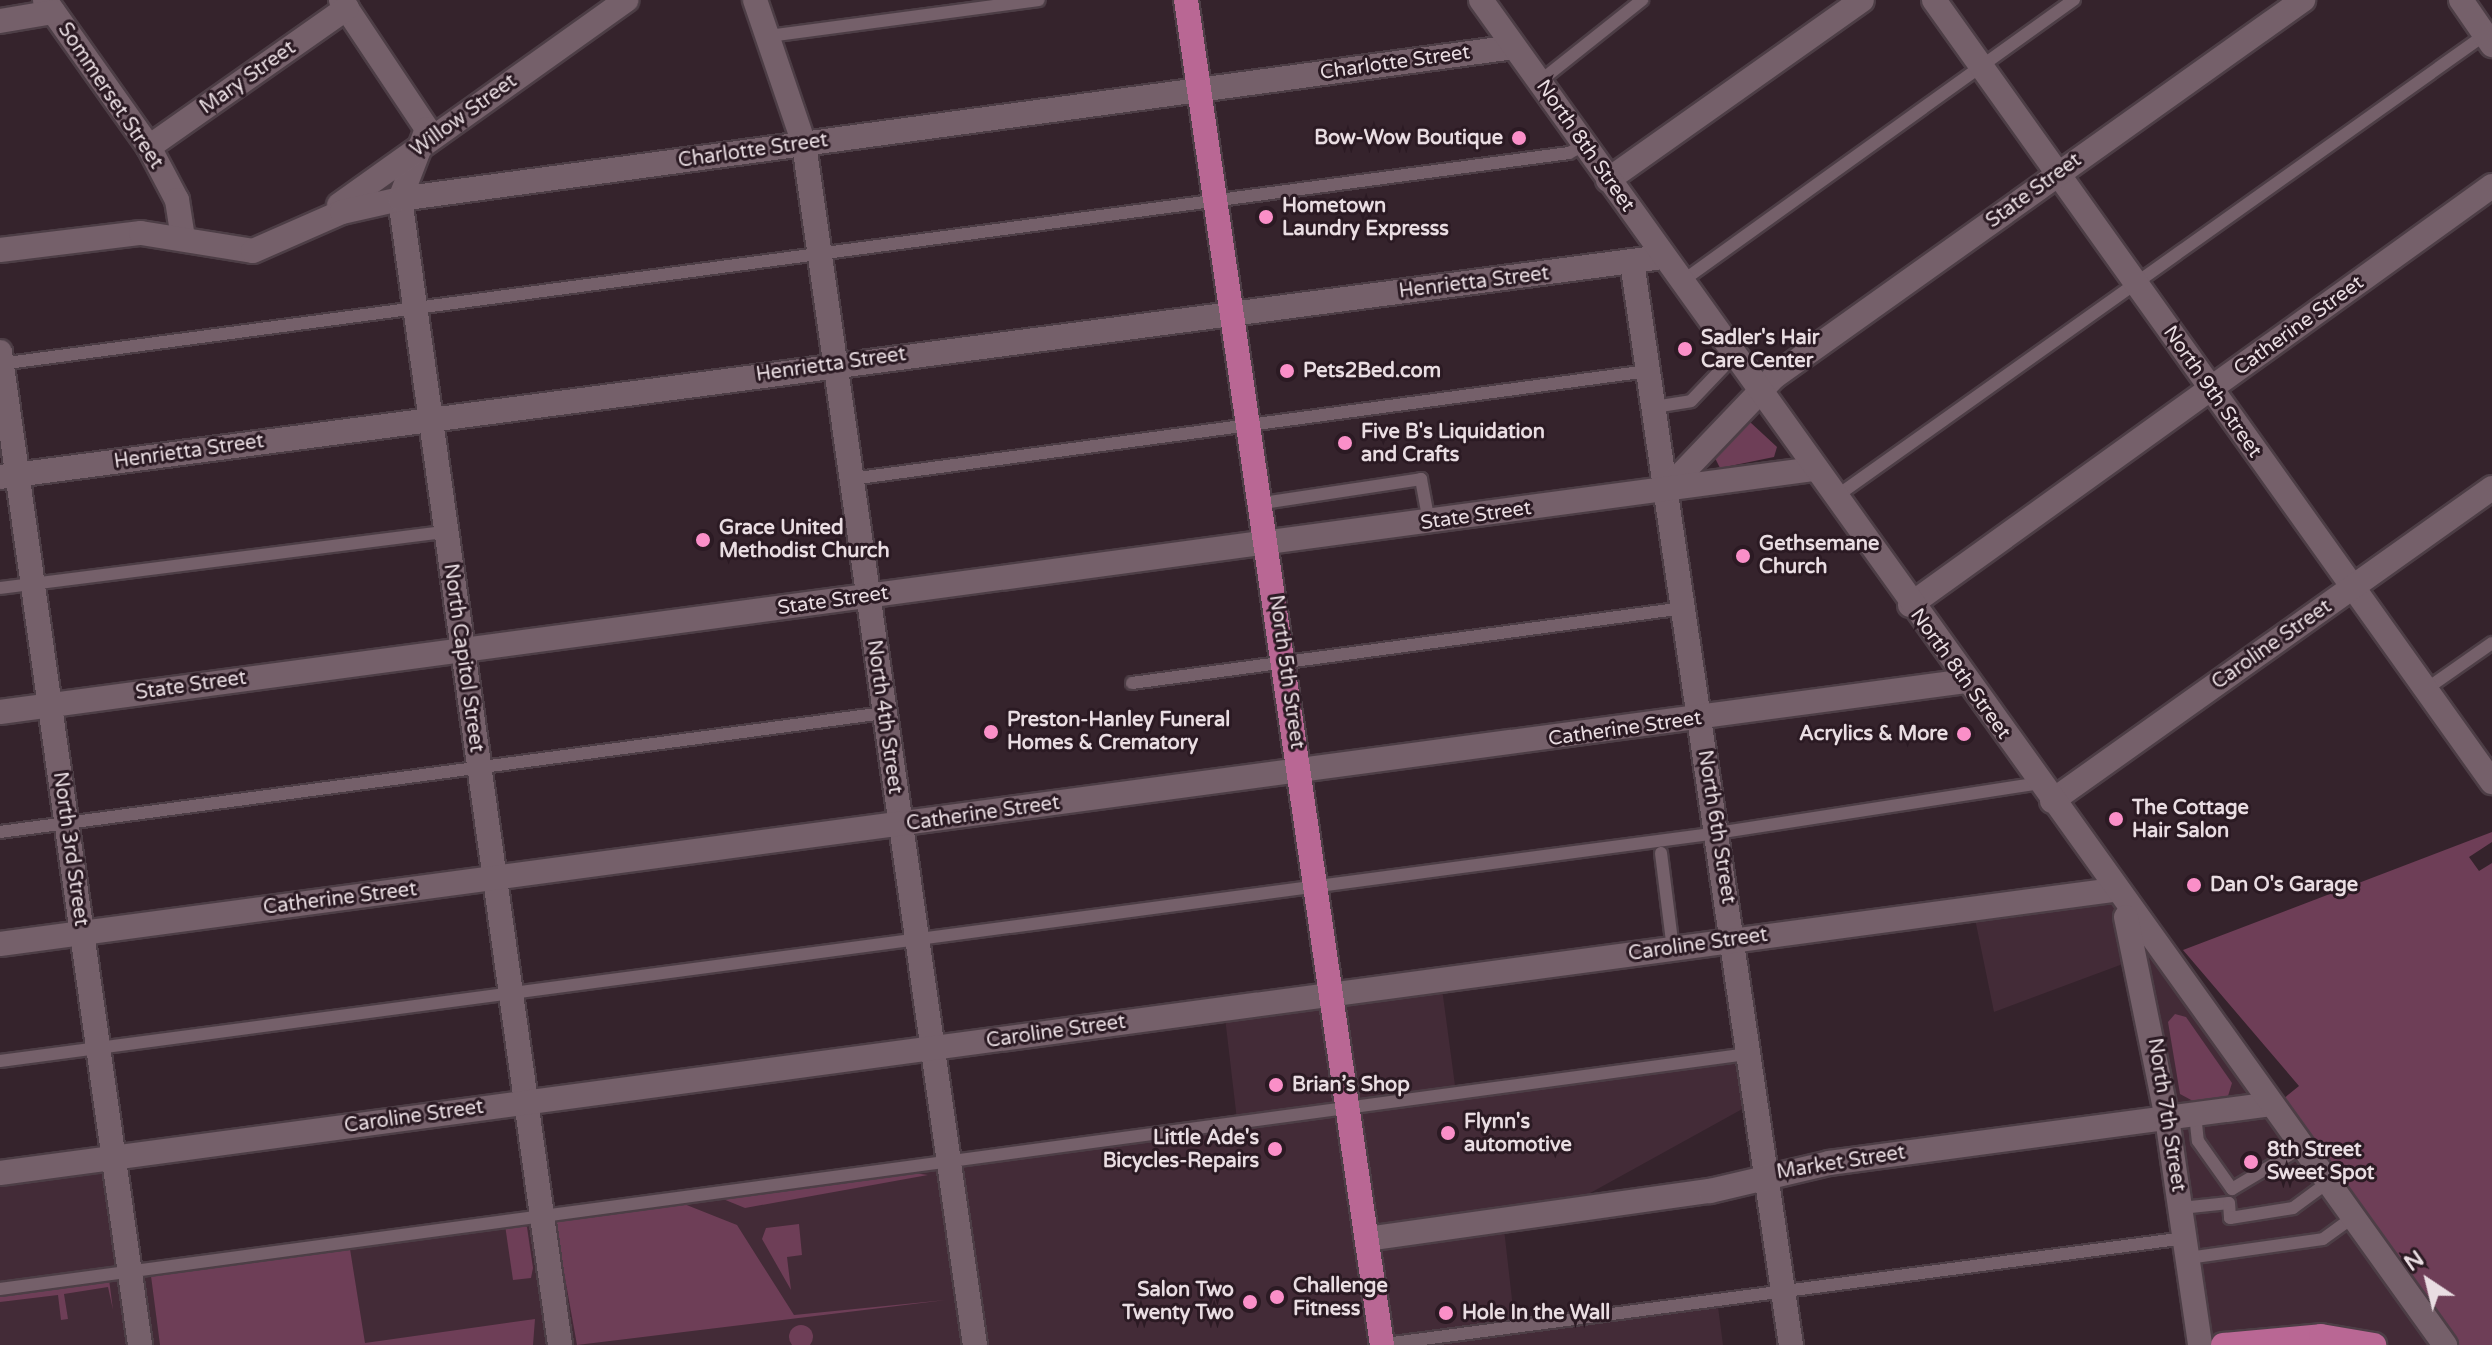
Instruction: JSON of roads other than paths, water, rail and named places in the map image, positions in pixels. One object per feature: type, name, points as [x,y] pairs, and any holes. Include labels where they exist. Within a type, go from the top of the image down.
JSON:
[{"type":"main road","name":"North 5th Street","points":[[1186,0],[1219,201],[1382,1344]]},
{"type":"main road","points":[[2223,1345],[2321,1336],[2374,1345]]},
{"type":"street","name":"Willow Street","points":[[300,230],[626,0]]},
{"type":"street","name":"North 4th Street","points":[[755,0],[804,144],[914,938],[975,1345]]},
{"type":"street","name":"North 8th Street","points":[[1481,0],[2046,792],[2112,890],[2445,1345]]},
{"type":"street","points":[[1608,180],[1862,0]]},
{"type":"street","name":"North 9th Street","points":[[1934,0],[2351,589],[2492,782]]},
{"type":"street","name":"State Street","points":[[1667,489],[1757,391],[2303,0]]},
{"type":"street","points":[[2461,0],[2490,36]]},
{"type":"street","points":[[344,4],[420,111],[424,144],[400,199]]},
{"type":"street","name":"Mary Street","points":[[149,147],[344,4]]},
{"type":"street","points":[[0,21],[49,6]]},
{"type":"street","name":"Sommerset Street","points":[[49,6],[149,147],[177,200],[183,239]]},
{"type":"street","name":"Charlotte Street","points":[[0,250],[141,233],[253,251],[300,230],[400,199],[1514,47]]},
{"type":"street","name":"Catherine Street","points":[[1910,605],[2492,186]]},
{"type":"street","name":"North Capitol Street","points":[[400,199],[428,420],[560,1345]]},
{"type":"street","name":"Henrietta Street","points":[[10,476],[836,364],[1663,257]]},
{"type":"street","name":"North 6th Street","points":[[1632,262],[1791,1345]]},
{"type":"street","name":"North 3rd Street","points":[[1,360],[10,476],[34,582],[140,1345]]},
{"type":"street","name":"State Street","points":[[0,712],[1269,545],[1813,469]]},
{"type":"street","name":"Caroline Street","points":[[2046,792],[2351,589],[2492,488]]},
{"type":"street","name":"Catherine Street","points":[[0,944],[1700,719],[1965,681]]},
{"type":"street","name":"Caroline Street","points":[[0,1173],[2112,890]]},
{"type":"street","name":"North 7th Street","points":[[2112,890],[2136,941],[2167,1118],[2200,1345]]},
{"type":"street","name":"Market Street","points":[[1367,1239],[1710,1191],[1766,1175],[2269,1104]]},
{"type":"lane","points":[[769,36],[1039,0]]},
{"type":"lane","points":[[1539,82],[1642,0]]},
{"type":"lane","points":[[1681,282],[2074,0]]},
{"type":"lane","points":[[1834,498],[2490,36]]},
{"type":"lane","points":[[1,360],[414,309],[1219,201],[1569,153],[1584,145]]},
{"type":"lane","points":[[1654,407],[1691,401],[1734,356]]},
{"type":"lane","points":[[851,479],[1648,371]]},
{"type":"lane","points":[[1263,503],[1421,479],[1429,522]]},
{"type":"lane","points":[[0,588],[445,532]]},
{"type":"lane","points":[[1132,683],[1684,608]]},
{"type":"lane","points":[[2425,690],[2492,643]]},
{"type":"lane","points":[[0,832],[884,713]]},
{"type":"lane","points":[[0,1061],[510,990],[2046,792]]},
{"type":"lane","points":[[1661,853],[1673,949]]},
{"type":"lane","points":[[0,1289],[1748,1054]]},
{"type":"lane","points":[[2195,1114],[2198,1141],[2232,1189],[2301,1148]]},
{"type":"lane","points":[[2181,1208],[2229,1203],[2230,1218],[2293,1208],[2327,1183]]},
{"type":"lane","points":[[1375,1345],[1783,1291],[2186,1248],[2323,1239],[2352,1218]]},
{"type":"place","name":"Bow-Wow Boutique","points":[[1519,138]]},
{"type":"place","name":"Hometown Laundry Expresss","points":[[1266,217]]},
{"type":"place","name":"Sadler's Hair Care Center","points":[[1685,349]]},
{"type":"place","name":"Pets2Bed.com","points":[[1287,371]]},
{"type":"place","name":"Five B's Liquidation and Crafts","points":[[1345,443]]},
{"type":"place","name":"Grace United Methodist Church","points":[[703,540]]},
{"type":"place","name":"Gethsemane Church","points":[[1743,556]]},
{"type":"place","name":"Preston-Hanley Funeral Homes & Crematory","points":[[991,732]]},
{"type":"place","name":"Acrylics & More","points":[[1964,734]]},
{"type":"place","name":"The Cottage Hair Salon","points":[[2116,819]]},
{"type":"place","name":"Dan O's Garage","points":[[2194,885]]},
{"type":"place","name":"Brian’s Shop","points":[[1276,1085]]},
{"type":"place","name":"Flynn's automotive","points":[[1448,1133]]},
{"type":"place","name":"Little Ade's Bicycles-Repairs","points":[[1275,1149]]},
{"type":"place","name":"8th Street Sweet Spot","points":[[2251,1162]]},
{"type":"place","name":"Challenge Fitness","points":[[1277,1297]]},
{"type":"place","name":"Salon Two Twenty Two","points":[[1250,1302]]},
{"type":"place","name":"Hole In the Wall","points":[[1446,1313]]}]
